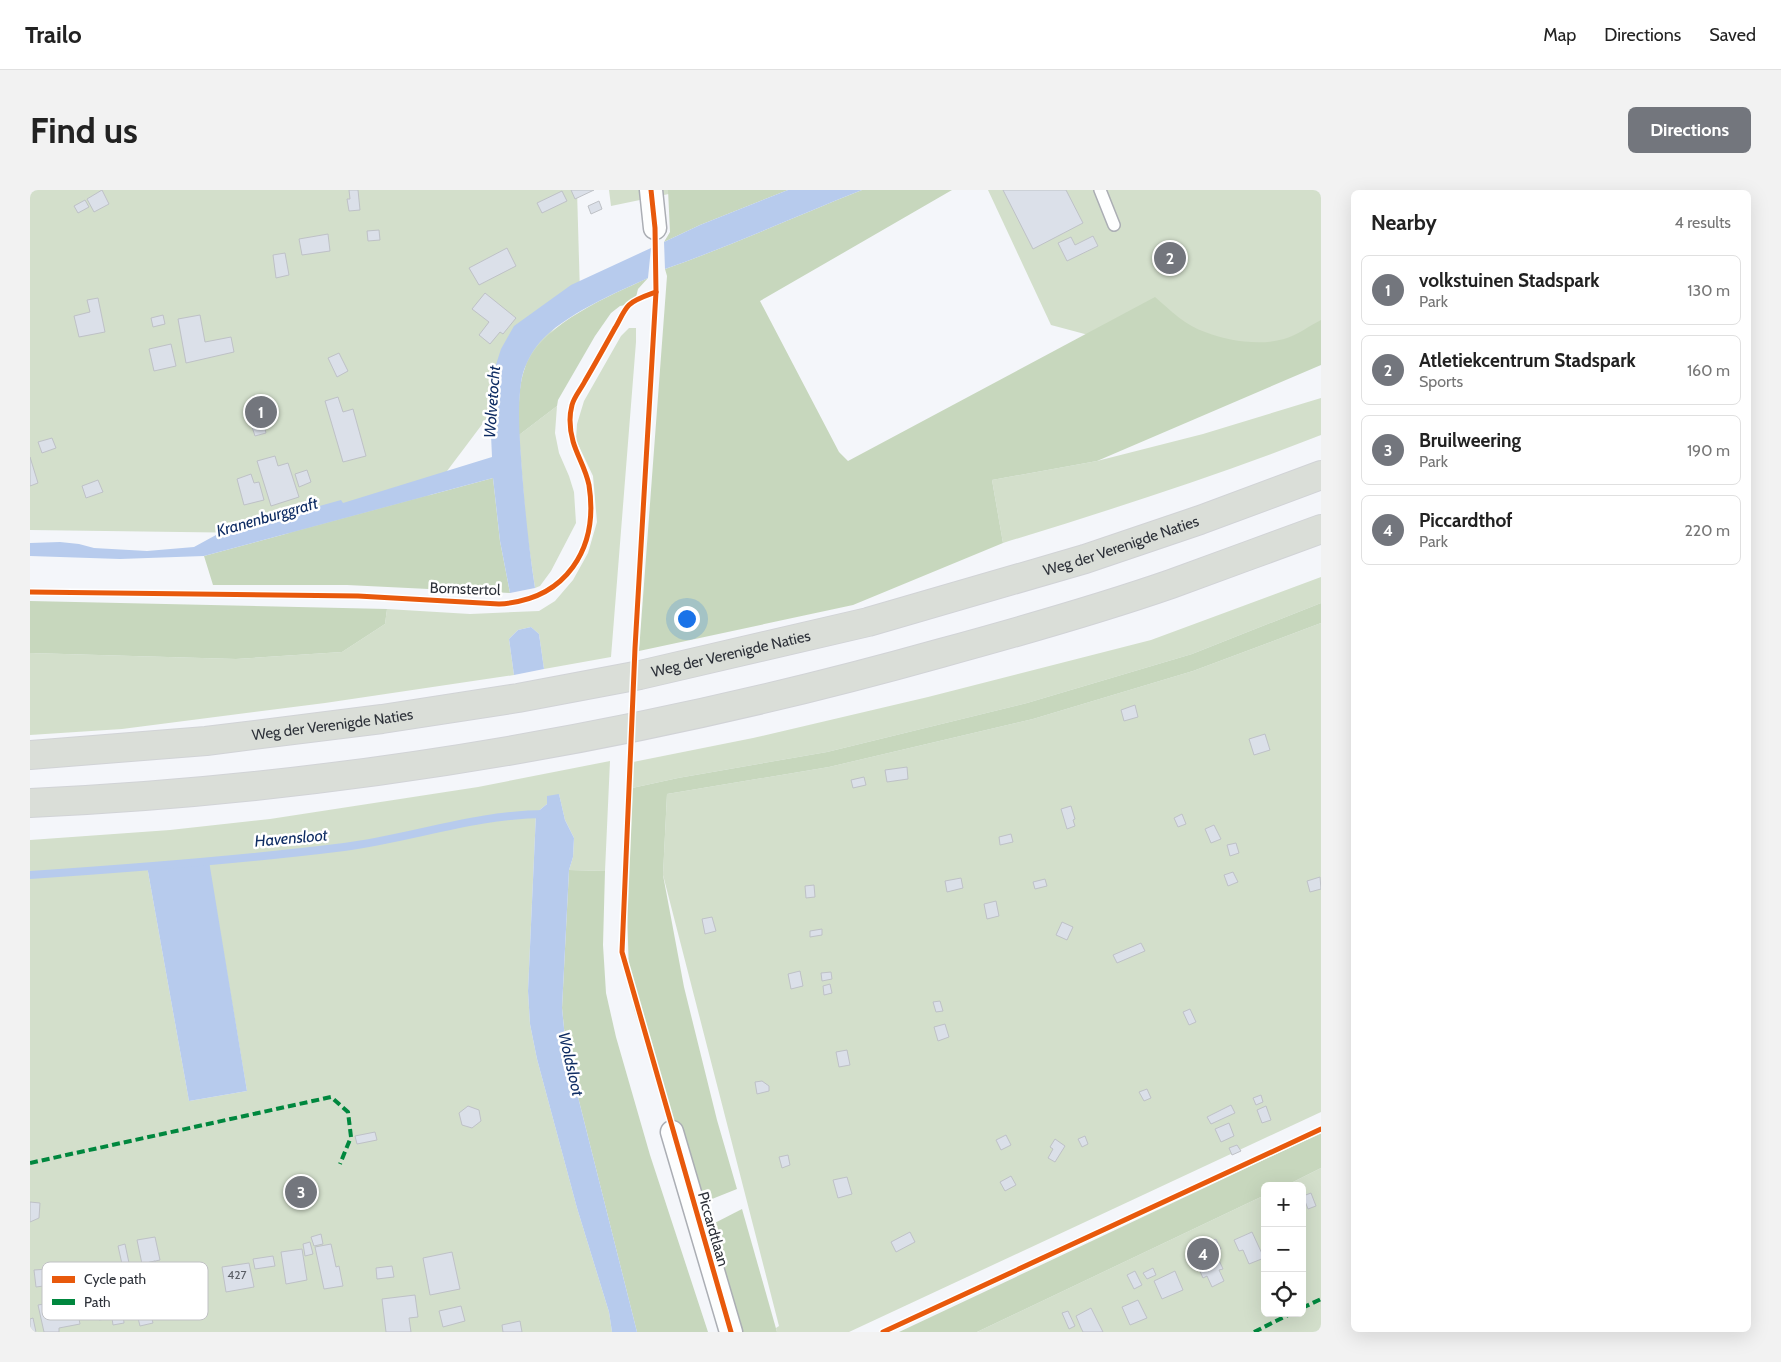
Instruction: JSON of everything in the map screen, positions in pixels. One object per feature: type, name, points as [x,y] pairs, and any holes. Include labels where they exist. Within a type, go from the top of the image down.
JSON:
[{"type":"highway","name":"Weg der Verenigde Naties","points":[[30,754],[206,741],[382,719],[518,698],[649,673],[868,622],[1084,560],[1200,520],[1321,475]]},
{"type":"highway","points":[[30,803],[239,788],[531,747],[709,712],[855,677],[1023,630],[1169,584],[1321,529]]},
{"type":"street","points":[[651,190],[655,228]]},
{"type":"street","name":"Piccardtlaan","points":[[672,1132],[730,1332]]},
{"type":"lane","points":[[1100,190],[1114,225]]},
{"type":"green space","points":[[30,190],[577,190],[580,294],[399,535],[30,530]]},
{"type":"green space","points":[[609,190],[688,190],[611,206]]},
{"type":"green space","points":[[668,190],[788,190],[700,225],[664,242],[670,232]]},
{"type":"green space","points":[[862,190],[952,190],[760,301],[839,452],[848,461],[1155,297],[1191,326],[1214,335],[1244,342],[1264,342],[1289,338],[1321,320],[1321,365],[1097,461],[992,480],[1003,543],[853,605],[639,651],[667,276],[665,269],[739,241]]},
{"type":"green space","points":[[988,190],[1321,190],[1321,339],[1246,377],[1051,325]]},
{"type":"green space","points":[[648,278],[638,289],[635,301],[631,304],[620,306],[611,313],[595,336],[558,400],[557,406],[519,435],[519,399],[522,380],[527,363],[536,349],[548,335],[580,312]]},
{"type":"green space","points":[[629,328],[636,328],[636,342],[611,657],[544,669],[539,634],[531,627],[518,630],[509,639],[514,675],[325,703],[122,729],[30,735],[30,653],[236,659],[342,652],[385,624],[387,609],[470,614],[539,611],[555,601],[573,580],[588,553],[597,522],[593,476],[576,440],[577,424],[584,401],[621,336]]},
{"type":"green space","points":[[1321,398],[1321,435],[1163,492],[1003,543],[992,480],[1097,461],[1203,434]]},
{"type":"green space","points":[[557,406],[555,433],[559,453],[574,492],[576,523],[551,571],[540,586],[535,588],[526,526],[519,435]]},
{"type":"green space","points":[[493,478],[500,541],[510,593],[347,585],[213,585],[204,556]]},
{"type":"green space","points":[[1321,577],[1321,603],[1192,654],[1027,703],[827,752],[632,788],[633,762],[753,738],[928,697],[1151,640]]},
{"type":"green space","points":[[30,601],[387,609],[385,624],[342,652],[236,659],[30,653]]},
{"type":"green space","points":[[1321,603],[1321,623],[1193,671],[1033,719],[829,767],[667,794],[663,875],[684,987],[717,1120],[737,1189],[697,1205],[634,1009],[629,975],[626,874],[629,859],[632,788],[827,752],[1027,703],[1192,654]]},
{"type":"green space","points":[[1321,623],[1321,1112],[849,1332],[777,1332],[776,1328],[779,1326],[663,875],[667,794],[829,767],[1033,719],[1193,671]]},
{"type":"green space","points":[[610,761],[605,871],[569,870],[573,857],[574,838],[565,820],[559,794],[536,813],[528,991],[530,1024],[537,1059],[577,1208],[609,1312],[612,1332],[30,1332],[30,840],[170,830],[270,819],[478,787]],"holes":[[[208,861],[247,1091],[189,1101],[147,866]]]},
{"type":"green space","points":[[569,870],[605,871],[603,945],[606,993],[616,1037],[650,1155],[708,1332],[637,1332],[565,1038],[562,1008]]},
{"type":"green space","points":[[1321,1133],[1321,1168],[1293,1182],[1261,1182],[1261,1197],[977,1332],[899,1332]]},
{"type":"green space","points":[[1321,1168],[1321,1332],[977,1332],[1261,1197],[1261,1317],[1306,1317],[1306,1182],[1293,1182]]},
{"type":"green space","points":[[742,1209],[777,1332],[738,1332],[705,1228]]},
{"type":"water","points":[[788,190],[862,190],[739,241],[665,269],[664,242],[700,225]]},
{"type":"water","name":"Wolvetocht","points":[[651,248],[648,278],[576,314],[550,332],[530,356],[523,372],[519,405],[520,438],[526,515],[535,588],[510,593],[500,541],[493,478],[204,556],[120,559],[30,556],[30,543],[60,542],[94,548],[147,551],[194,547],[216,535],[341,500],[343,503],[492,457],[491,380],[501,349],[514,326],[571,285]]},
{"type":"water","points":[[531,627],[539,634],[544,669],[514,675],[509,639],[518,630]]},
{"type":"water","points":[[559,794],[565,820],[574,838],[573,857],[569,870],[562,1008],[565,1038],[637,1332],[612,1332],[609,1312],[577,1208],[537,1059],[530,1024],[528,991],[536,813],[547,804],[547,796]]},
{"type":"water","points":[[209,861],[247,1091],[189,1101],[147,866]]},
{"type":"building","points":[[102,190],[109,204],[94,212],[87,199]]},
{"type":"building","points":[[349,190],[358,190],[360,210],[349,211],[347,199],[350,199]]},
{"type":"building","points":[[571,190],[594,190],[575,199]]},
{"type":"building","points":[[1003,190],[1066,190],[1083,223],[1033,249]]},
{"type":"building","points":[[562,191],[567,201],[542,213],[537,203]]},
{"type":"building","points":[[85,200],[89,207],[78,213],[74,206]]},
{"type":"building","points":[[599,201],[602,209],[591,214],[588,206]]},
{"type":"building","points":[[379,230],[380,240],[368,241],[367,231]]},
{"type":"building","points":[[328,234],[330,251],[302,255],[299,239]]},
{"type":"building","points":[[1093,236],[1098,246],[1067,261],[1058,243],[1071,237],[1075,245]]},
{"type":"building","points":[[507,248],[516,266],[479,285],[469,268]]},
{"type":"building","points":[[285,253],[289,275],[276,278],[273,255]]},
{"type":"building","points":[[485,293],[516,318],[503,334],[500,332],[490,344],[479,335],[489,322],[472,309]]},
{"type":"building","points":[[98,298],[105,332],[79,337],[74,316],[90,312],[87,300]]},
{"type":"building","points":[[163,315],[165,324],[153,327],[151,318]]},
{"type":"building","points":[[200,315],[205,342],[231,337],[234,352],[186,363],[178,319]]},
{"type":"building","points":[[171,344],[176,366],[154,371],[149,349]]},
{"type":"building","points":[[339,353],[348,371],[337,377],[328,358]]},
{"type":"building","points":[[338,397],[343,412],[353,409],[366,456],[343,462],[325,401]]},
{"type":"building","points":[[262,417],[266,433],[255,436],[250,421]]},
{"type":"building","points":[[52,438],[56,448],[42,453],[38,442]]},
{"type":"building","points":[[275,456],[278,466],[288,463],[299,497],[271,506],[257,461]]},
{"type":"building","points":[[30,457],[38,483],[30,486]]},
{"type":"building","points":[[307,470],[311,482],[299,487],[295,474]]},
{"type":"building","points":[[251,474],[254,483],[259,482],[264,500],[244,505],[237,479]]},
{"type":"building","points":[[98,480],[103,492],[86,498],[82,486]]},
{"type":"building","points":[[1135,705],[1138,717],[1124,721],[1121,710]]},
{"type":"building","points":[[1265,734],[1270,750],[1254,755],[1249,739]]},
{"type":"building","points":[[907,767],[908,779],[887,782],[885,770]]},
{"type":"building","points":[[864,777],[866,785],[853,788],[851,780]]},
{"type":"building","points":[[1071,806],[1075,826],[1067,829],[1061,809]]},
{"type":"building","points":[[1182,814],[1186,824],[1178,827],[1174,818]]},
{"type":"building","points":[[1214,825],[1221,839],[1211,843],[1205,829]]},
{"type":"building","points":[[1011,834],[1013,842],[1000,845],[999,837]]},
{"type":"building","points":[[1236,843],[1239,853],[1230,856],[1227,845]]},
{"type":"building","points":[[1233,872],[1238,882],[1228,886],[1224,875]]},
{"type":"building","points":[[1320,877],[1321,889],[1310,892],[1307,881]]},
{"type":"building","points":[[961,878],[963,888],[947,892],[945,881]]},
{"type":"building","points":[[1045,879],[1047,886],[1035,889],[1033,882]]},
{"type":"building","points":[[814,885],[815,897],[806,898],[805,886]]},
{"type":"building","points":[[996,901],[999,916],[987,919],[984,904]]},
{"type":"building","points":[[712,917],[716,931],[705,934],[702,919]]},
{"type":"building","points":[[1062,922],[1073,927],[1067,940],[1056,935]]},
{"type":"building","points":[[822,929],[822,935],[810,937],[810,931]]},
{"type":"building","points":[[1141,943],[1145,951],[1117,963],[1113,955]]},
{"type":"building","points":[[800,971],[803,986],[791,989],[788,974]]},
{"type":"building","points":[[831,972],[832,979],[822,981],[821,973]]},
{"type":"building","points":[[830,984],[832,993],[824,995],[823,986]]},
{"type":"building","points":[[940,1001],[943,1011],[936,1012],[933,1002]]},
{"type":"building","points":[[1190,1009],[1196,1022],[1189,1025],[1183,1012]]},
{"type":"building","points":[[945,1024],[949,1037],[938,1041],[934,1027]]},
{"type":"building","points":[[847,1050],[850,1065],[839,1067],[836,1052]]},
{"type":"building","points":[[762,1081],[769,1086],[769,1091],[757,1094],[755,1082]]},
{"type":"building","points":[[1147,1089],[1151,1098],[1144,1101],[1139,1092]]},
{"type":"building","points":[[1261,1095],[1263,1102],[1256,1105],[1253,1098]]},
{"type":"building","points":[[1231,1105],[1235,1113],[1211,1124],[1207,1117]]},
{"type":"building","points":[[468,1106],[479,1110],[481,1121],[472,1128],[462,1125],[459,1113]]},
{"type":"building","points":[[1266,1106],[1271,1120],[1262,1123],[1257,1110]]},
{"type":"building","points":[[1229,1123],[1234,1136],[1221,1142],[1215,1129]]},
{"type":"building","points":[[375,1132],[377,1140],[357,1144],[355,1136]]},
{"type":"building","points":[[1006,1135],[1011,1145],[1001,1150],[996,1140]]},
{"type":"building","points":[[1085,1136],[1088,1144],[1082,1147],[1078,1139]]},
{"type":"building","points":[[1055,1139],[1065,1146],[1055,1162],[1048,1158],[1053,1149],[1050,1147]]},
{"type":"building","points":[[1237,1145],[1241,1151],[1232,1155],[1229,1148]]},
{"type":"building","points":[[788,1155],[790,1165],[782,1168],[779,1157]]},
{"type":"building","points":[[1011,1176],[1016,1185],[1005,1191],[1000,1182]]},
{"type":"building","points":[[847,1177],[852,1194],[838,1198],[833,1180]]},
{"type":"building","points":[[1311,1193],[1316,1206],[1308,1209],[1306,1195]]},
{"type":"building","points":[[30,1202],[40,1203],[39,1218],[30,1222]]},
{"type":"building","points":[[910,1232],[915,1242],[896,1252],[891,1242]]},
{"type":"building","points":[[1252,1232],[1261,1252],[1261,1259],[1249,1264],[1243,1250],[1239,1251],[1234,1240]]},
{"type":"building","points":[[321,1234],[323,1244],[314,1246],[311,1237]]},
{"type":"building","points":[[155,1237],[160,1260],[142,1262],[137,1240]]},
{"type":"building","points":[[1216,1239],[1221,1249],[1212,1253],[1207,1243]]},
{"type":"building","points":[[310,1242],[313,1254],[305,1256],[303,1244]]},
{"type":"building","points":[[125,1244],[129,1262],[122,1262],[118,1246]]},
{"type":"building","points":[[331,1244],[336,1267],[339,1266],[343,1286],[324,1289],[315,1247]]},
{"type":"building","points":[[302,1249],[307,1280],[286,1284],[281,1252]]},
{"type":"building","points":[[452,1252],[460,1289],[430,1295],[423,1258]]},
{"type":"building","points":[[273,1256],[275,1266],[255,1269],[253,1259]]},
{"type":"building","points":[[1218,1258],[1223,1269],[1219,1270],[1224,1281],[1212,1287],[1207,1276],[1203,1278],[1198,1267]]},
{"type":"building","points":[[249,1263],[254,1287],[226,1292],[222,1267]]},
{"type":"building","points":[[392,1266],[394,1277],[377,1279],[376,1268]]},
{"type":"building","points":[[1153,1268],[1156,1275],[1147,1279],[1143,1273]]},
{"type":"building","points":[[42,1269],[42,1286],[36,1287],[34,1270]]},
{"type":"building","points":[[1135,1271],[1142,1285],[1134,1289],[1127,1275]]},
{"type":"building","points":[[1175,1271],[1183,1290],[1162,1299],[1154,1281]]},
{"type":"building","points":[[415,1295],[418,1317],[409,1318],[411,1332],[386,1332],[382,1299]]},
{"type":"building","points":[[1138,1300],[1147,1318],[1130,1325],[1122,1307]]},
{"type":"building","points":[[42,1304],[42,1320],[79,1320],[80,1324],[59,1328],[59,1332],[44,1332],[38,1305]]},
{"type":"building","points":[[461,1306],[465,1321],[443,1327],[439,1311]]},
{"type":"building","points":[[1091,1308],[1103,1332],[1083,1332],[1081,1328],[1076,1316]]},
{"type":"building","points":[[1068,1311],[1075,1326],[1069,1329],[1062,1313]]},
{"type":"building","points":[[33,1318],[36,1332],[30,1332],[30,1319]]},
{"type":"building","points":[[112,1320],[124,1320],[124,1323],[113,1325]]},
{"type":"building","points":[[138,1320],[152,1320],[153,1323],[140,1326]]},
{"type":"building","points":[[520,1321],[522,1332],[503,1332],[502,1325]]},
{"type":"waterway","name":"Havensloot","points":[[30,875],[109,870],[305,852],[369,843],[495,818],[546,814]]},
{"type":"marked path","points":[[30,1163],[331,1097],[348,1112],[351,1137],[340,1164]]},
{"type":"marked path","points":[[1306,1306],[1321,1299]]},
{"type":"marked path","points":[[1254,1332],[1284,1317]]},
{"type":"cycle path","points":[[651,190],[655,228],[656,292],[635,648],[622,952],[731,1332]]},
{"type":"cycle path","name":"Bornstertol","points":[[30,592],[358,596],[499,604],[523,600],[543,593],[560,581],[573,567],[583,550],[589,530],[591,508],[589,485],[572,439],[570,420],[573,402],[627,307],[642,297],[656,292]]},
{"type":"cycle path","points":[[883,1332],[1321,1129]]},
{"type":"place","name":"Atletiekcentrum Stadspark","points":[[1170,258]]},
{"type":"place","name":"volkstuinen Stadspark","points":[[261,412]]},
{"type":"place","name":"Bruilweering","points":[[301,1192]]},
{"type":"place","name":"Piccardthof","points":[[1203,1254]]},
{"type":"water label","name":"Kranenburggraft","points":[[267,517]]},
{"type":"water label","name":"Woldsloot","points":[[571,1064]]}]
